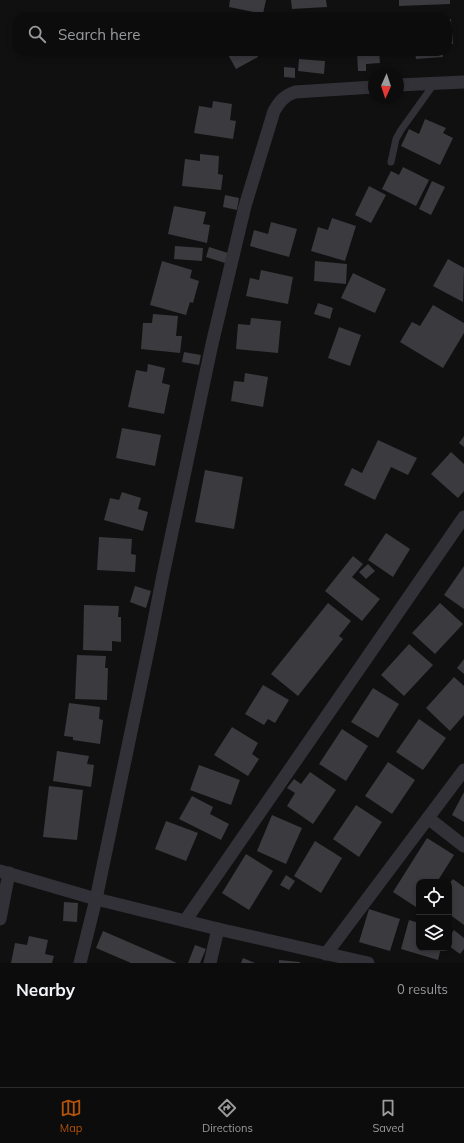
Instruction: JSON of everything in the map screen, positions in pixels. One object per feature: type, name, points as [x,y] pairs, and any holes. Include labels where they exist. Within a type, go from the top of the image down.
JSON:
[{"type":"street","points":[[404,85],[464,82]]},
{"type":"street","points":[[80,963],[96,898],[212,344],[245,206],[274,111],[286,95],[295,92],[368,87]]},
{"type":"street","points":[[185,921],[460,531],[464,517]]},
{"type":"street","points":[[326,954],[464,770]]},
{"type":"street","points":[[428,818],[464,846]]},
{"type":"street","points":[[0,919],[5,872],[185,921],[326,954],[345,961],[368,963]]},
{"type":"street","points":[[210,963],[218,929]]},
{"type":"lane","points":[[391,162],[396,139],[434,83]]},
{"type":"building","points":[[230,0],[266,0],[263,12],[253,12],[229,7]]},
{"type":"building","points":[[291,0],[326,0],[327,7],[292,9]]},
{"type":"building","points":[[399,0],[450,0],[450,4],[399,6]]},
{"type":"building","points":[[229,56],[258,56],[258,57],[236,69]]},
{"type":"building","points":[[357,56],[379,56],[380,63],[366,64],[366,71],[358,71]]},
{"type":"building","points":[[416,56],[443,57],[416,59]]},
{"type":"building","points":[[299,59],[325,61],[324,74],[298,71]]},
{"type":"building","points":[[284,67],[295,68],[295,78],[284,77]]},
{"type":"building","points":[[213,101],[232,104],[230,120],[236,121],[233,139],[194,133],[199,106],[212,108]]},
{"type":"building","points":[[425,119],[446,128],[443,133],[453,138],[440,165],[401,146],[409,129],[419,134]]},
{"type":"building","points":[[200,154],[219,156],[218,174],[223,175],[221,190],[182,186],[185,159],[200,161]]},
{"type":"building","points":[[403,167],[429,180],[416,206],[382,189],[391,171],[399,175]]},
{"type":"building","points":[[432,181],[445,187],[431,215],[419,209]]},
{"type":"building","points":[[369,186],[386,195],[371,223],[355,215]]},
{"type":"building","points":[[225,195],[239,198],[237,210],[223,207]]},
{"type":"building","points":[[174,206],[206,212],[203,224],[210,225],[207,243],[168,234]]},
{"type":"building","points":[[332,218],[356,226],[345,261],[311,251],[318,227],[328,230]]},
{"type":"building","points":[[271,222],[297,229],[289,257],[250,246],[254,230],[268,234]]},
{"type":"building","points":[[175,246],[203,248],[202,261],[174,259]]},
{"type":"building","points":[[209,247],[228,253],[225,263],[206,257]]},
{"type":"building","points":[[448,259],[464,268],[463,302],[433,286]]},
{"type":"building","points":[[162,261],[192,270],[190,278],[199,281],[193,303],[190,302],[186,315],[150,305]]},
{"type":"building","points":[[315,261],[347,264],[346,284],[314,281]]},
{"type":"building","points":[[261,270],[293,277],[288,304],[246,296],[250,278],[259,280]]},
{"type":"building","points":[[353,273],[386,289],[375,313],[341,298]]},
{"type":"building","points":[[318,303],[333,308],[330,319],[314,314]]},
{"type":"building","points":[[433,305],[464,323],[464,333],[443,368],[400,342],[412,322],[420,326]]},
{"type":"building","points":[[153,314],[178,316],[176,336],[182,336],[180,353],[141,349],[143,323],[152,323]]},
{"type":"building","points":[[251,318],[281,321],[278,353],[236,349],[238,324],[250,325]]},
{"type":"building","points":[[339,327],[361,335],[350,366],[328,358]]},
{"type":"building","points":[[184,352],[201,355],[199,365],[182,362]]},
{"type":"building","points":[[148,364],[165,368],[162,383],[170,385],[164,414],[128,407],[136,370],[147,372]]},
{"type":"building","points":[[245,373],[268,377],[263,407],[231,401],[234,381],[244,382]]},
{"type":"building","points":[[122,428],[161,435],[155,466],[116,458]]},
{"type":"building","points":[[464,436],[464,447],[459,443]]},
{"type":"building","points":[[378,440],[417,458],[408,475],[391,467],[375,500],[344,485],[352,468],[362,473]]},
{"type":"building","points":[[451,452],[464,464],[464,491],[458,498],[431,474]]},
{"type":"building","points":[[205,470],[243,477],[234,529],[195,522]]},
{"type":"building","points":[[122,492],[141,498],[138,509],[148,512],[143,531],[104,520],[110,498],[119,500]]},
{"type":"building","points":[[386,533],[410,549],[393,577],[368,560]]},
{"type":"building","points":[[99,537],[132,539],[131,554],[136,555],[135,572],[97,570]]},
{"type":"building","points":[[353,556],[363,564],[352,577],[380,599],[362,621],[325,591]]},
{"type":"building","points":[[368,564],[375,571],[366,579],[359,572]]},
{"type":"building","points":[[464,566],[464,609],[444,595]]},
{"type":"building","points":[[135,586],[151,591],[146,608],[130,602]]},
{"type":"building","points":[[328,603],[351,621],[339,636],[343,639],[298,696],[271,674]]},
{"type":"building","points":[[440,603],[463,624],[435,654],[412,633]]},
{"type":"building","points":[[84,605],[119,606],[118,617],[121,617],[121,642],[112,641],[112,651],[83,650]]},
{"type":"building","points":[[409,644],[433,665],[404,696],[381,675]]},
{"type":"building","points":[[77,655],[106,656],[105,668],[108,668],[107,700],[75,699]]},
{"type":"building","points":[[464,659],[464,674],[457,668]]},
{"type":"building","points":[[454,677],[464,686],[464,715],[450,731],[426,708]]},
{"type":"building","points":[[263,685],[289,700],[275,723],[268,719],[264,725],[245,714]]},
{"type":"building","points":[[373,688],[399,704],[378,738],[351,722]]},
{"type":"building","points":[[69,703],[100,707],[99,719],[103,720],[100,744],[73,740],[73,737],[64,736]]},
{"type":"building","points":[[419,719],[446,738],[423,770],[396,752]]},
{"type":"building","points":[[232,727],[258,743],[252,754],[259,759],[248,776],[214,755]]},
{"type":"building","points":[[342,729],[368,746],[346,781],[319,764]]},
{"type":"building","points":[[57,751],[89,756],[87,764],[94,765],[91,787],[53,781]]},
{"type":"building","points":[[388,762],[415,780],[392,814],[365,796]]},
{"type":"building","points":[[199,765],[240,780],[231,805],[190,790]]},
{"type":"building","points":[[310,772],[336,790],[313,824],[287,806],[295,793],[287,788],[294,779],[301,784]]},
{"type":"building","points":[[49,786],[83,790],[77,840],[43,837]]},
{"type":"building","points":[[464,792],[464,822],[452,815]]},
{"type":"building","points":[[192,796],[213,807],[210,814],[229,824],[221,840],[179,819]]},
{"type":"building","points":[[356,805],[382,822],[359,857],[333,839]]},
{"type":"building","points":[[272,815],[302,828],[286,864],[257,851]]},
{"type":"building","points":[[166,821],[198,833],[186,861],[155,849]]},
{"type":"building","points":[[427,838],[454,855],[439,879],[416,879],[416,907],[393,892]]},
{"type":"building","points":[[315,841],[342,858],[321,893],[294,876]]},
{"type":"building","points":[[246,854],[273,871],[249,910],[222,893]]},
{"type":"building","points":[[286,875],[295,881],[289,890],[280,885]]},
{"type":"building","points":[[453,879],[464,887],[464,925],[452,916]]},
{"type":"building","points":[[64,902],[78,903],[77,922],[63,921]]},
{"type":"building","points":[[369,909],[400,919],[390,951],[359,942]]},
{"type":"building","points":[[409,920],[416,922],[416,951],[440,951],[438,960],[401,949]]},
{"type":"building","points":[[454,930],[464,938],[464,949],[460,954],[452,948],[452,933]]},
{"type":"building","points":[[103,931],[177,963],[131,963],[96,948]]},
{"type":"building","points":[[29,936],[48,940],[45,954],[54,956],[52,963],[11,963],[15,943],[27,945]]},
{"type":"building","points":[[195,945],[206,949],[200,963],[188,963]]},
{"type":"building","points":[[243,958],[255,963],[241,963]]},
{"type":"building","points":[[279,960],[300,962],[300,963],[279,963]]}]
